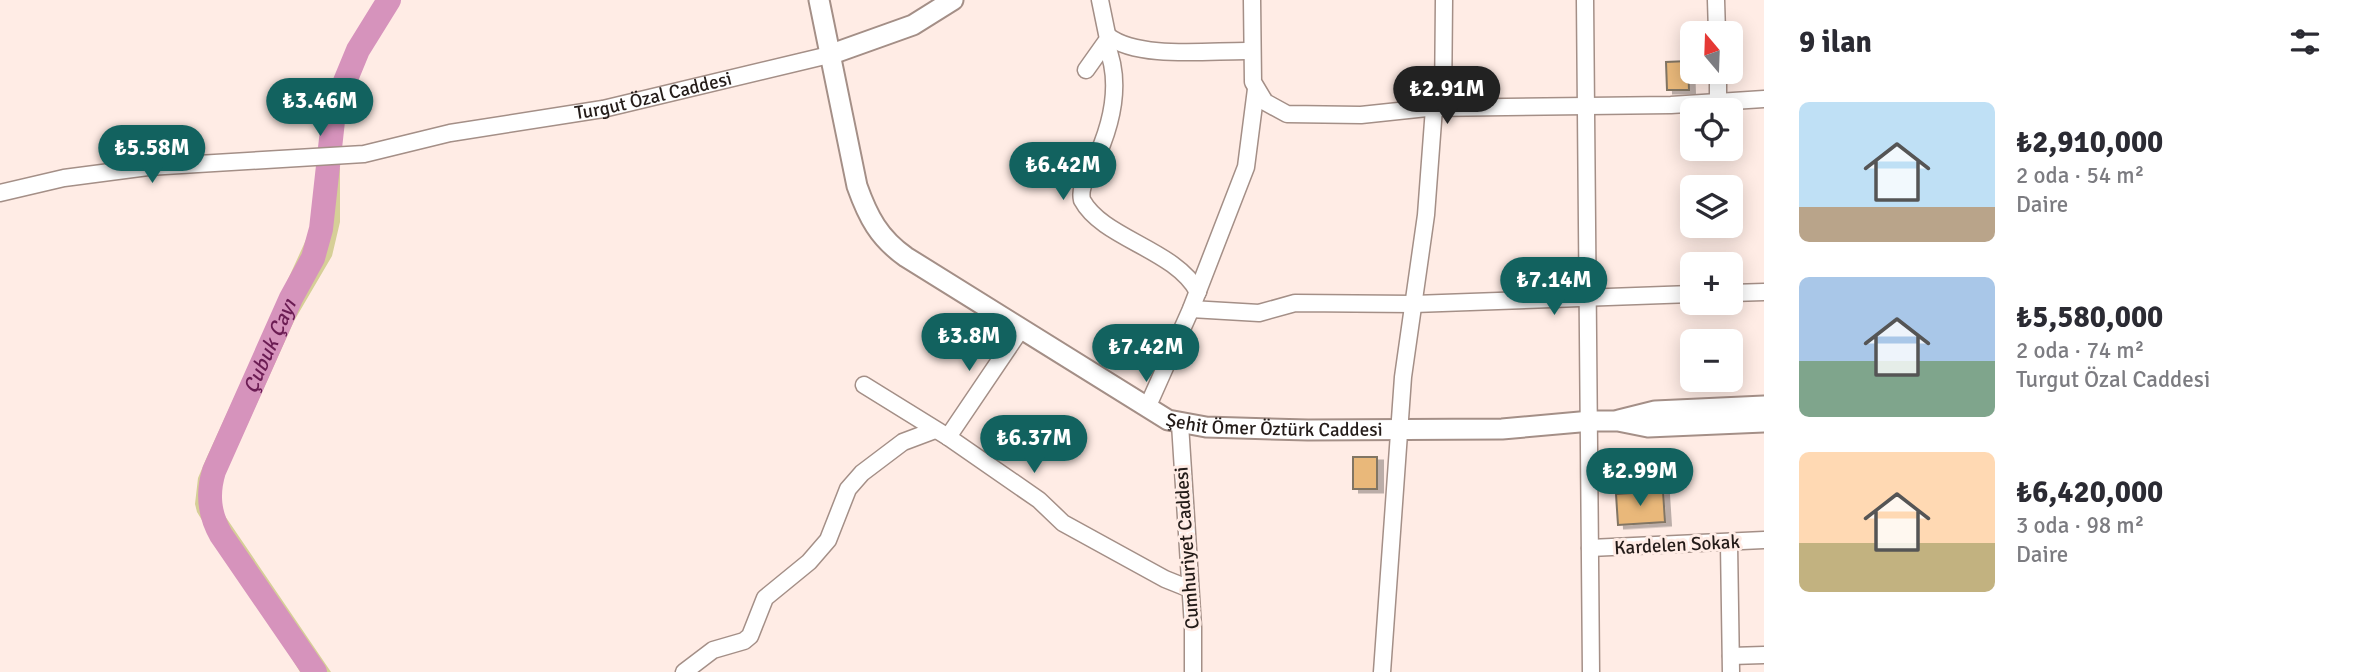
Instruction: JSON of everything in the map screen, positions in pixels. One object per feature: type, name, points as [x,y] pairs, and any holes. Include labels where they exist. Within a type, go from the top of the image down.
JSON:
[{"type":"street","name":"Şehit Ömer Öztürk Caddesi","points":[[819,0],[857,186],[865,208],[880,235],[906,257],[1147,408],[1180,424],[1280,430],[1502,429],[1591,421],[1618,421],[1648,427],[1764,422]]},
{"type":"street","name":"Turgut Özal Caddesi","points":[[0,193],[109,171],[341,156],[383,150],[450,133],[603,109],[829,55],[914,25],[953,0]]},
{"type":"street","points":[[1100,0],[1113,77],[1111,120],[1107,135],[1082,188],[1082,200],[1096,216],[1186,275],[1198,292]]},
{"type":"street","points":[[1147,408],[1198,292],[1246,167],[1256,89],[1251,51],[1252,0]]},
{"type":"street","points":[[1382,672],[1403,377],[1439,107],[1444,0]]},
{"type":"street","points":[[1585,0],[1591,421],[1591,672]]},
{"type":"street","points":[[1716,0],[1717,21]]},
{"type":"street","points":[[1107,40],[1142,50],[1251,51]]},
{"type":"street","points":[[1086,70],[1107,40]]},
{"type":"street","points":[[1256,89],[1277,111],[1300,116],[1361,115],[1439,107],[1680,103]]},
{"type":"street","points":[[1743,100],[1764,99]]},
{"type":"street","points":[[1743,293],[1764,292]]},
{"type":"street","points":[[1191,309],[1259,313],[1295,303],[1414,304],[1680,294]]},
{"type":"street","points":[[684,672],[713,650],[744,642],[750,636],[765,598],[809,562],[828,540],[848,489],[862,472],[903,442],[942,433],[1021,329]]},
{"type":"street","points":[[864,385],[942,433],[1038,500],[1063,523],[1165,579],[1190,589]]},
{"type":"street","name":"Şehit Ömer Öztürk Caddesi","points":[[1618,421],[1656,411],[1764,406]]},
{"type":"street","name":"Cumhuriyet Caddesi","points":[[1180,424],[1193,672]]},
{"type":"street","name":"Kardelen Sokak","points":[[1590,548],[1729,544],[1764,540]]},
{"type":"street","points":[[1729,544],[1731,664],[1764,655]]},
{"type":"shaded area","points":[[340,168],[340,222],[332,256],[294,321],[219,492],[223,513],[331,672],[300,672],[242,574],[217,545],[195,504],[198,478],[310,231],[315,211],[316,169]]},
{"type":"building","points":[[1680,61],[1680,84],[1689,84],[1689,90],[1667,90],[1666,62]]},
{"type":"building","points":[[1353,457],[1377,457],[1377,489],[1353,489]]},
{"type":"building","points":[[1663,491],[1665,522],[1618,525],[1616,494]]},
{"type":"waterway","name":"Çubuk Çayı","points":[[315,672],[221,535],[210,504],[210,488],[214,471],[291,298],[313,258],[321,229],[333,121],[339,96],[358,50],[389,0]]}]
